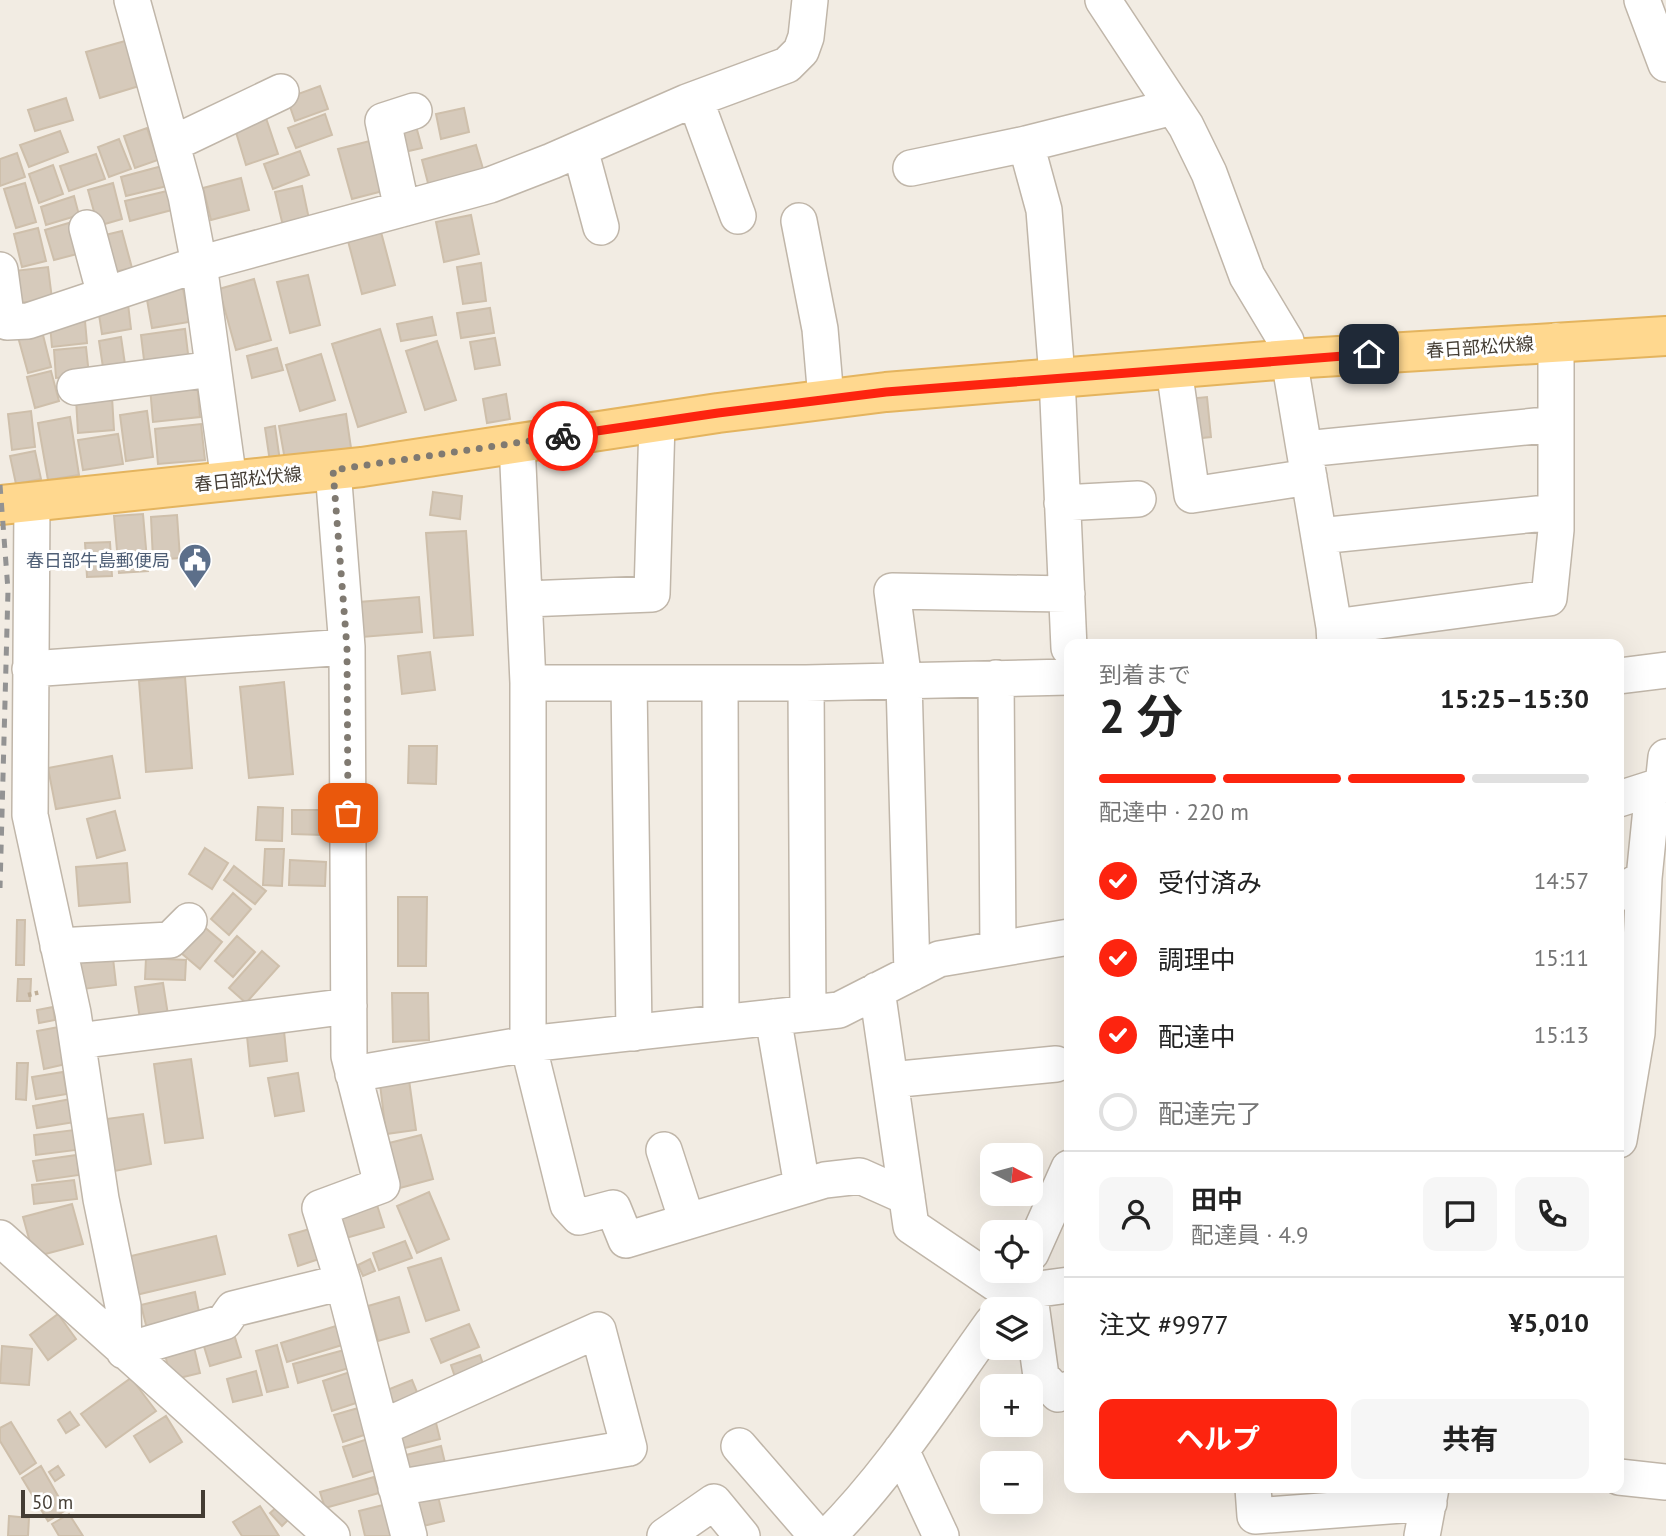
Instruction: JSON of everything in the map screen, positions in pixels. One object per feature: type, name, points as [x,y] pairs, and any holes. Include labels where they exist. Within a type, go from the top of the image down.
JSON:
[{"type":"main road","name":"春日部松伏線","points":[[16,503],[333,470],[657,422],[886,392],[1290,359],[1666,336]]},
{"type":"street","points":[[132,0],[186,195],[199,264],[229,481]]},
{"type":"street","points":[[0,270],[7,322],[28,321],[199,264],[490,186],[695,99],[787,65],[801,51],[806,37],[810,0]]},
{"type":"street","points":[[1103,0],[1186,126],[1209,173],[1247,276],[1286,341],[1335,635],[1549,598],[1556,512],[1556,341]]},
{"type":"street","points":[[1642,0],[1666,64]]},
{"type":"street","points":[[172,144],[281,92]]},
{"type":"street","points":[[695,99],[738,216]]},
{"type":"street","points":[[911,168],[1026,144],[1173,107]]},
{"type":"street","points":[[402,209],[383,121],[414,111]]},
{"type":"street","points":[[1026,144],[1044,210],[1057,377],[1069,639]]},
{"type":"street","points":[[580,149],[601,227]]},
{"type":"street","points":[[799,221],[820,329],[826,400]]},
{"type":"street","points":[[87,228],[105,295]]},
{"type":"street","points":[[75,387],[213,369]]},
{"type":"street","points":[[1174,369],[1192,495],[1307,463],[1556,424]]},
{"type":"street","points":[[526,599],[652,594],[657,422]]},
{"type":"street","points":[[517,443],[528,683],[528,1044],[568,1205],[579,1217],[613,1208],[626,1240],[825,1180],[860,1176],[907,1197]]},
{"type":"street","points":[[333,470],[347,648],[349,1056],[382,1185],[320,1208],[343,1282],[409,1536]]},
{"type":"street","points":[[1062,503],[1138,499]]},
{"type":"street","points":[[16,503],[30,670],[30,815],[78,1041],[101,1199],[123,1306],[124,1351]]},
{"type":"street","points":[[1319,536],[1556,512]]},
{"type":"street","points":[[912,973],[904,681],[892,591],[1067,594]]},
{"type":"street","points":[[30,670],[347,648]]},
{"type":"street","points":[[1624,675],[1666,670]]},
{"type":"street","points":[[528,683],[806,683],[1064,677]]},
{"type":"street","points":[[996,678],[998,949]]},
{"type":"street","points":[[629,683],[634,1032]]},
{"type":"street","points":[[720,683],[721,1022]]},
{"type":"street","points":[[806,683],[808,1013]]},
{"type":"street","points":[[1624,798],[1663,785],[1666,757]]},
{"type":"street","points":[[1624,1110],[1637,1033],[1632,885],[1653,789]]},
{"type":"street","points":[[58,946],[170,940],[188,921]]},
{"type":"street","points":[[353,1074],[528,1044],[839,1010],[940,959],[1064,938]]},
{"type":"street","points":[[877,990],[911,1226],[1016,1291],[1064,1286]]},
{"type":"street","points":[[78,1041],[349,1006]]},
{"type":"street","points":[[773,1017],[802,1186]]},
{"type":"street","points":[[890,1080],[1056,1064]]},
{"type":"street","points":[[664,1150],[687,1221]]},
{"type":"street","points":[[1048,1233],[1064,1183]]},
{"type":"street","points":[[0,1238],[332,1536]]},
{"type":"street","points":[[124,1351],[224,1322],[233,1309],[343,1282]]},
{"type":"street","points":[[1016,1291],[1041,1376],[1058,1394],[1064,1391]]},
{"type":"street","points":[[381,1428],[597,1330],[629,1448],[396,1488]]},
{"type":"street","points":[[828,1536],[854,1510],[901,1450],[980,1340]]},
{"type":"street","points":[[739,1446],[817,1536]]},
{"type":"street","points":[[901,1450],[941,1536]]},
{"type":"street","points":[[1624,1478],[1666,1482]]},
{"type":"street","points":[[1253,1493],[1255,1516],[1427,1509]]},
{"type":"street","points":[[665,1536],[714,1502],[742,1536]]},
{"type":"building","points":[[125,41],[139,86],[100,98],[86,52]]},
{"type":"building","points":[[320,86],[328,109],[295,121],[287,98]]},
{"type":"building","points":[[66,98],[73,120],[35,131],[28,110]]},
{"type":"building","points":[[464,108],[469,132],[441,139],[436,114]]},
{"type":"building","points":[[325,114],[332,135],[296,148],[288,128]]},
{"type":"building","points":[[266,118],[278,154],[246,165],[235,129]]},
{"type":"building","points":[[416,126],[422,148],[400,153],[395,131]]},
{"type":"building","points":[[147,128],[158,160],[135,168],[124,136]]},
{"type":"building","points":[[60,131],[68,152],[29,167],[20,145]]},
{"type":"building","points":[[119,139],[131,169],[109,177],[98,147]]},
{"type":"building","points":[[370,141],[383,191],[352,199],[338,149]]},
{"type":"building","points":[[476,145],[484,172],[429,187],[422,160]]},
{"type":"building","points":[[300,151],[309,175],[273,189],[264,164]]},
{"type":"building","points":[[17,153],[25,177],[0,186],[0,159]]},
{"type":"building","points":[[96,154],[105,179],[69,191],[60,166]]},
{"type":"building","points":[[53,165],[63,194],[39,203],[29,174]]},
{"type":"building","points":[[162,166],[167,186],[126,196],[121,177]]},
{"type":"building","points":[[241,178],[249,210],[211,220],[203,188]]},
{"type":"building","points":[[25,183],[36,222],[16,228],[4,189]]},
{"type":"building","points":[[113,183],[122,219],[98,226],[88,190]]},
{"type":"building","points":[[302,186],[309,219],[283,226],[275,192]]},
{"type":"building","points":[[167,191],[172,210],[130,221],[125,201]]},
{"type":"building","points":[[74,196],[79,215],[46,225],[41,207]]},
{"type":"building","points":[[471,215],[479,254],[444,262],[436,222]]},
{"type":"building","points":[[72,222],[81,253],[54,260],[45,230]]},
{"type":"building","points":[[38,228],[46,261],[22,267],[14,234]]},
{"type":"building","points":[[122,231],[132,268],[114,272],[105,235]]},
{"type":"building","points":[[381,232],[395,285],[362,294],[348,241]]},
{"type":"building","points":[[481,263],[486,301],[463,304],[457,267]]},
{"type":"building","points":[[48,267],[52,299],[19,303],[14,271]]},
{"type":"building","points":[[308,275],[320,325],[290,333],[277,282]]},
{"type":"building","points":[[254,279],[271,340],[236,350],[219,289]]},
{"type":"building","points":[[183,288],[189,322],[152,328],[146,294]]},
{"type":"building","points":[[128,304],[131,329],[102,334],[98,308]]},
{"type":"building","points":[[490,308],[494,333],[461,338],[457,313]]},
{"type":"building","points":[[432,317],[436,335],[401,341],[397,324]]},
{"type":"building","points":[[85,321],[87,343],[52,347],[50,325]]},
{"type":"building","points":[[185,329],[189,362],[145,368],[141,335]]},
{"type":"building","points":[[380,329],[406,412],[358,427],[332,344]]},
{"type":"building","points":[[42,331],[51,367],[28,373],[18,337]]},
{"type":"building","points":[[121,337],[126,371],[104,374],[99,341]]},
{"type":"building","points":[[495,338],[500,365],[475,369],[470,342]]},
{"type":"building","points":[[437,341],[456,400],[425,410],[406,351]]},
{"type":"building","points":[[86,347],[89,375],[56,378],[54,350]]},
{"type":"building","points":[[277,348],[283,370],[252,378],[247,356]]},
{"type":"building","points":[[321,354],[335,400],[300,411],[286,365]]},
{"type":"building","points":[[51,371],[59,401],[35,408],[27,377]]},
{"type":"building","points":[[197,382],[200,417],[153,422],[150,387]]},
{"type":"building","points":[[506,394],[510,419],[487,423],[483,399]]},
{"type":"building","points":[[112,397],[114,430],[78,433],[76,399]]},
{"type":"building","points":[[1207,397],[1211,437],[1193,439],[1188,399]]},
{"type":"building","points":[[31,411],[35,447],[12,450],[8,414]]},
{"type":"building","points":[[147,411],[153,457],[126,461],[120,415]]},
{"type":"building","points":[[346,414],[351,448],[285,460],[279,426]]},
{"type":"building","points":[[70,417],[79,475],[48,480],[38,423]]},
{"type":"building","points":[[201,424],[205,460],[158,464],[155,429]]},
{"type":"building","points":[[275,426],[280,461],[270,462],[265,428]]},
{"type":"building","points":[[118,434],[123,464],[83,470],[78,440]]},
{"type":"building","points":[[35,451],[41,479],[16,484],[10,456]]},
{"type":"building","points":[[433,492],[462,496],[460,519],[430,515]]},
{"type":"building","points":[[143,514],[148,571],[119,573],[114,516]]},
{"type":"building","points":[[177,515],[180,558],[153,560],[151,517]]},
{"type":"building","points":[[466,531],[473,635],[434,638],[426,533]]},
{"type":"building","points":[[110,542],[112,576],[87,577],[85,543]]},
{"type":"building","points":[[419,597],[422,632],[362,637],[359,602]]},
{"type":"building","points":[[430,652],[435,690],[402,694],[398,656]]},
{"type":"building","points":[[185,677],[192,768],[146,772],[139,681]]},
{"type":"building","points":[[284,682],[293,774],[249,778],[240,687]]},
{"type":"building","points":[[409,746],[437,746],[436,784],[408,783]]},
{"type":"building","points":[[112,756],[120,798],[56,809],[48,768]]},
{"type":"building","points":[[258,807],[283,808],[282,841],[256,840]]},
{"type":"building","points":[[292,810],[323,810],[323,835],[292,834]]},
{"type":"building","points":[[115,811],[125,850],[97,858],[87,819]]},
{"type":"building","points":[[205,848],[228,863],[212,889],[189,874]]},
{"type":"building","points":[[265,849],[284,849],[282,886],[263,885]]},
{"type":"building","points":[[290,860],[326,862],[325,886],[289,885]]},
{"type":"building","points":[[127,863],[130,902],[79,906],[76,867]]},
{"type":"building","points":[[234,866],[266,891],[255,904],[224,880]]},
{"type":"building","points":[[233,893],[251,909],[229,935],[211,919]]},
{"type":"building","points":[[398,897],[427,897],[426,966],[398,966]]},
{"type":"building","points":[[17,920],[25,920],[24,965],[16,965]]},
{"type":"building","points":[[202,925],[222,942],[200,969],[180,952]]},
{"type":"building","points":[[237,936],[255,952],[233,977],[215,961]]},
{"type":"building","points":[[262,951],[279,966],[246,1003],[229,988]]},
{"type":"building","points":[[113,958],[116,985],[83,989],[80,962]]},
{"type":"building","points":[[146,958],[186,960],[185,980],[145,979]]},
{"type":"building","points":[[18,979],[31,979],[30,1001],[17,1001]]},
{"type":"building","points":[[163,983],[168,1015],[140,1019],[135,987]]},
{"type":"building","points":[[392,993],[428,993],[429,1040],[393,1042]]},
{"type":"building","points":[[53,1007],[55,1020],[39,1023],[37,1010]]},
{"type":"building","points":[[59,1027],[66,1064],[44,1069],[37,1031]]},
{"type":"building","points":[[284,1031],[287,1061],[250,1066],[247,1036]]},
{"type":"building","points":[[191,1059],[203,1138],[165,1143],[154,1064]]},
{"type":"building","points":[[17,1063],[28,1063],[26,1100],[16,1099]]},
{"type":"building","points":[[63,1072],[67,1094],[36,1099],[32,1077]]},
{"type":"building","points":[[298,1073],[304,1111],[275,1116],[268,1078]]},
{"type":"building","points":[[409,1080],[416,1130],[386,1134],[380,1084]]},
{"type":"building","points":[[71,1099],[75,1122],[37,1128],[33,1106]]},
{"type":"building","points":[[143,1114],[151,1164],[114,1171],[106,1119]]},
{"type":"building","points":[[74,1130],[76,1150],[36,1155],[34,1135]]},
{"type":"building","points":[[421,1135],[433,1179],[400,1188],[389,1143]]},
{"type":"building","points":[[77,1155],[79,1175],[37,1181],[33,1161]]},
{"type":"building","points":[[74,1180],[77,1199],[34,1204],[32,1185]]},
{"type":"building","points":[[429,1192],[449,1239],[417,1253],[397,1206]]},
{"type":"building","points":[[72,1204],[83,1244],[34,1257],[23,1217]]},
{"type":"building","points":[[377,1205],[384,1227],[346,1238],[340,1215]]},
{"type":"building","points":[[313,1228],[322,1258],[298,1266],[289,1235]]},
{"type":"building","points":[[216,1236],[225,1274],[136,1295],[127,1257]]},
{"type":"building","points":[[405,1241],[412,1258],[379,1270],[373,1253]]},
{"type":"building","points":[[441,1258],[459,1310],[426,1321],[408,1268]]},
{"type":"building","points":[[370,1259],[375,1271],[363,1276],[358,1265]]},
{"type":"building","points":[[195,1292],[200,1317],[147,1329],[141,1305]]},
{"type":"building","points":[[399,1297],[409,1332],[378,1341],[368,1306]]},
{"type":"building","points":[[58,1314],[76,1339],[48,1360],[30,1335]]},
{"type":"building","points":[[469,1324],[479,1347],[441,1363],[431,1339]]},
{"type":"building","points":[[336,1326],[342,1345],[287,1362],[281,1343]]},
{"type":"building","points":[[233,1331],[241,1357],[210,1366],[202,1340]]},
{"type":"building","points":[[193,1343],[200,1373],[171,1380],[164,1350]]},
{"type":"building","points":[[277,1345],[288,1387],[267,1392],[256,1351]]},
{"type":"building","points":[[2,1346],[32,1349],[29,1385],[0,1383]]},
{"type":"building","points":[[344,1350],[349,1368],[298,1383],[293,1364]]},
{"type":"building","points":[[480,1355],[486,1373],[457,1383],[451,1365]]},
{"type":"building","points":[[256,1371],[262,1395],[233,1402],[227,1379]]},
{"type":"building","points":[[353,1371],[362,1401],[332,1411],[323,1381]]},
{"type":"building","points":[[131,1378],[156,1411],[106,1447],[81,1414]]},
{"type":"building","points":[[412,1380],[421,1402],[396,1412],[387,1390]]},
{"type":"building","points":[[365,1406],[373,1432],[343,1442],[334,1415]]},
{"type":"building","points":[[70,1412],[79,1425],[66,1433],[58,1420]]},
{"type":"building","points":[[166,1416],[182,1442],[150,1462],[134,1436]]},
{"type":"building","points":[[435,1419],[440,1439],[401,1449],[396,1428]]},
{"type":"building","points":[[11,1422],[36,1463],[20,1474],[0,1441],[0,1428]]},
{"type":"building","points":[[371,1438],[381,1468],[353,1477],[343,1447]]},
{"type":"building","points":[[441,1446],[446,1467],[411,1475],[406,1455]]},
{"type":"building","points":[[41,1466],[66,1510],[48,1521],[22,1478]]},
{"type":"building","points":[[58,1466],[64,1475],[55,1481],[49,1472]]},
{"type":"building","points":[[374,1477],[379,1493],[325,1508],[320,1492]]},
{"type":"building","points":[[436,1488],[444,1521],[419,1527],[411,1494]]},
{"type":"building","points":[[391,1503],[399,1536],[365,1536],[359,1511]]},
{"type":"building","points":[[260,1506],[279,1536],[242,1536],[233,1522]]},
{"type":"building","points":[[277,1507],[288,1520],[282,1526],[270,1513]]},
{"type":"building","points":[[69,1514],[83,1536],[59,1536],[52,1524]]},
{"type":"building","points":[[9,1516],[29,1518],[28,1536],[8,1536]]},
{"type":"railway","points":[[0,485],[8,590],[0,888]]},
{"type":"way so far","points":[[348,813],[347,648],[333,470],[563,436]]},
{"type":"place","name":"春日部牛島郵便局","points":[[195,590]]},
{"type":"route","points":[[563,436],[886,392],[1369,354]]}]
